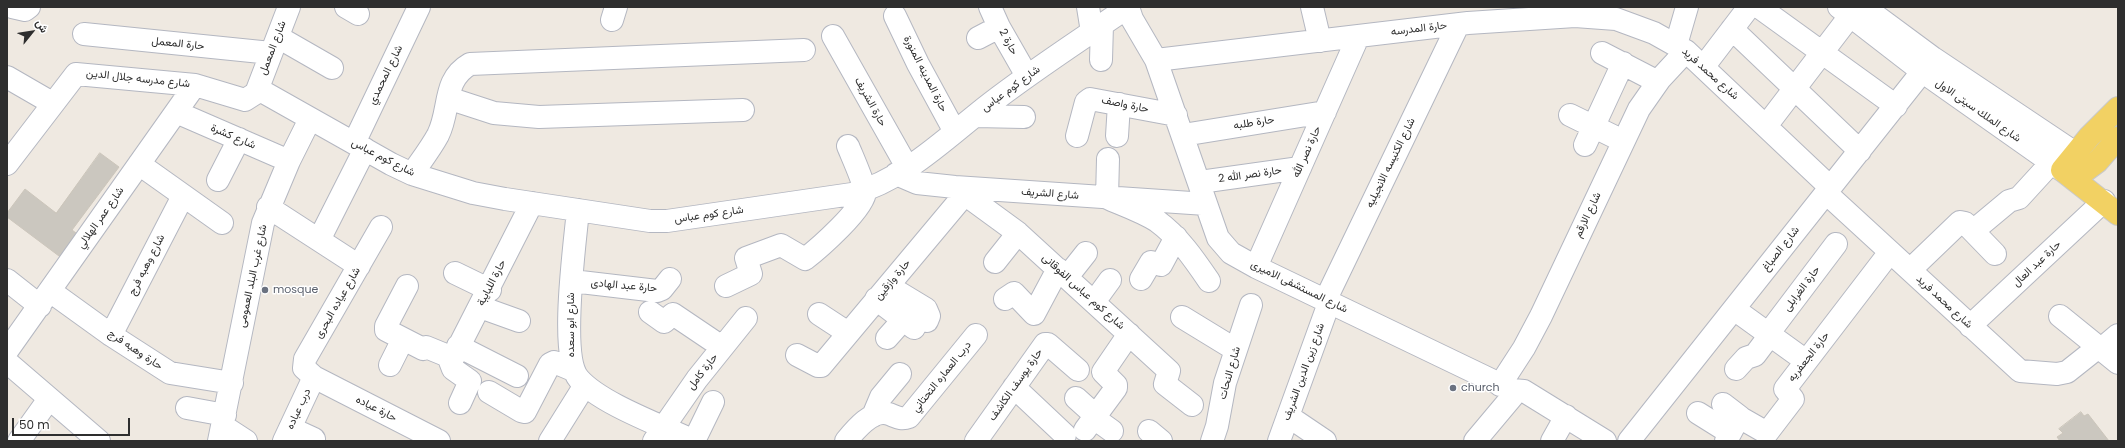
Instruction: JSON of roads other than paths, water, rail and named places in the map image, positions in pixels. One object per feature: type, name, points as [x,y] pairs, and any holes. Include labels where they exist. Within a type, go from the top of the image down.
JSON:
[{"type":"main road","points":[[2066,166],[2118,108]]},
{"type":"main road","points":[[2066,166],[2097,162],[2118,138]]},
{"type":"main road","name":"شارع الملك سيتى الاول","points":[[2066,166],[2111,207]]},
{"type":"street","points":[[12,7],[25,10],[29,7]]},
{"type":"street","name":"شارع المعمل","points":[[258,89],[289,7]]},
{"type":"street","name":"شارع المحمدي","points":[[320,240],[419,7]]},
{"type":"street","name":"حارة 2","points":[[990,7],[999,27],[1027,76]]},
{"type":"street","points":[[1088,7],[1097,28],[1101,60]]},
{"type":"street","name":"شارع كوم عباس","points":[[258,89],[412,174],[473,193],[650,221],[667,221],[865,191],[902,171],[1027,76],[1128,7]]},
{"type":"street","name":"شارع المستشفى الاميرى","points":[[1128,7],[1132,19],[1156,60],[1200,182],[1218,238],[1224,247],[1231,253],[1256,267],[1327,302],[1508,388],[1524,391],[1566,416],[1579,434],[1605,441]]},
{"type":"street","points":[[1312,7],[1320,41]]},
{"type":"street","points":[[1681,48],[1687,7]]},
{"type":"street","points":[[1704,66],[1749,7]]},
{"type":"street","points":[[1759,7],[1896,106]]},
{"type":"street","points":[[1766,126],[1822,53],[1851,10]]},
{"type":"street","name":"شارع الملك سيتى الاول","points":[[1851,10],[2066,166]]},
{"type":"street","name":"حارة المدرسه","points":[[1156,60],[1358,37],[1466,18],[1527,13],[1618,13],[1681,48]]},
{"type":"street","name":"حارة المدينه المنورة","points":[[895,16],[918,64],[955,132]]},
{"type":"street","name":"شارع الكنيسه الانجيليه","points":[[1327,302],[1466,18]]},
{"type":"street","points":[[978,38],[999,27]]},
{"type":"street","points":[[1732,29],[1860,151]]},
{"type":"street","name":"حارة المعمل","points":[[84,34],[274,45]]},
{"type":"street","name":"حارة الشريف","points":[[834,36],[902,171]]},
{"type":"street","name":"حارة نصر الله","points":[[1256,267],[1358,37]]},
{"type":"street","points":[[274,45],[332,68]]},
{"type":"street","name":"شارع محمد فريد","points":[[1681,48],[1704,66],[1766,126],[1890,252],[1970,326],[2023,372],[2056,374],[2066,372],[2099,348],[2105,346],[2118,335]]},
{"type":"street","name":"شارع الارقم","points":[[1475,441],[1508,388],[1524,348],[1541,316],[1639,109],[1681,48]]},
{"type":"street","points":[[412,174],[438,134],[452,80],[458,72],[470,64],[804,50]]},
{"type":"street","points":[[1602,53],[1658,82]]},
{"type":"street","points":[[1589,136],[1623,63]]},
{"type":"street","name":"شارع الصباغ","points":[[1629,441],[1928,65]]},
{"type":"street","name":"شارع مدرسه جلال الدين","points":[[9,157],[76,74],[195,85],[245,100],[253,96],[258,89]]},
{"type":"street","points":[[7,77],[52,103]]},
{"type":"street","name":"شارع عمر الهلالي","points":[[7,351],[195,85]]},
{"type":"street","points":[[448,98],[494,113],[539,117],[743,110]]},
{"type":"street","name":"حارة واصف","points":[[1077,136],[1088,100],[1093,99],[1176,115]]},
{"type":"street","points":[[1117,136],[1119,104]]},
{"type":"street","name":"شارع كشرة","points":[[176,112],[289,161]]},
{"type":"street","name":"حارة طلبه","points":[[1183,135],[1325,112]]},
{"type":"street","points":[[1570,115],[1589,136],[1623,141]]},
{"type":"street","points":[[975,116],[1024,117]]},
{"type":"street","name":"شارع غرب البلد العمومى","points":[[222,428],[259,239],[268,207],[310,119]]},
{"type":"street","points":[[218,180],[239,139]]},
{"type":"street","points":[[726,286],[751,274],[746,258],[780,245],[803,259],[806,259],[855,212],[862,202],[865,191],[848,146]]},
{"type":"street","points":[[1108,159],[1107,198],[1146,215],[1176,237],[1209,281]]},
{"type":"street","points":[[139,164],[222,223]]},
{"type":"street","points":[[1973,231],[2009,201],[2019,198],[2066,166]]},
{"type":"street","name":"حارة نصر الله 2","points":[[1200,182],[1300,168]]},
{"type":"street","name":"شارع الشريف","points":[[902,171],[917,183],[960,190],[1206,204]]},
{"type":"street","name":"شارع كوم عباس الفوقانى","points":[[960,190],[1018,233],[1169,371],[1165,384],[1192,405]]},
{"type":"street","name":"حارة وازقين","points":[[797,355],[818,366],[821,366],[882,293],[960,190]]},
{"type":"street","name":"شارع وهبه فرج","points":[[111,335],[183,196]]},
{"type":"street","name":"حارة اللبايبة","points":[[455,354],[485,299],[532,203]]},
{"type":"street","points":[[268,207],[359,266]]},
{"type":"street","name":"حارة عبد العال","points":[[1970,326],[2111,207]]},
{"type":"street","name":"شارع ابو سعده","points":[[578,210],[572,281],[570,347],[579,378]]},
{"type":"street","points":[[1910,270],[1958,222],[1964,222],[1995,254]]},
{"type":"street","name":"شارع عياده البحرى","points":[[314,377],[305,371],[304,362],[381,227]]},
{"type":"street","points":[[995,262],[1018,233]]},
{"type":"street","points":[[1141,279],[1151,262],[1161,265],[1176,237]]},
{"type":"street","name":"حارة الغرابلى","points":[[1736,369],[1746,358],[1755,355],[1836,244]]},
{"type":"street","name":"حارة الجعفريه","points":[[1730,424],[1767,432],[1793,399],[1785,388],[1890,252]]},
{"type":"street","points":[[1005,299],[1014,293],[1034,314],[1062,273],[1086,253]]},
{"type":"street","points":[[455,273],[485,299],[519,321]]},
{"type":"street","name":"حارة عبد الهادى","points":[[572,281],[657,291],[662,290],[670,279]]},
{"type":"street","name":"حارة وهبه فرج","points":[[7,280],[45,298],[111,335],[170,373],[232,383]]},
{"type":"street","points":[[1094,302],[1110,280]]},
{"type":"street","points":[[407,286],[386,328],[388,331],[423,349],[426,347],[446,355],[455,354],[518,376]]},
{"type":"street","points":[[882,293],[926,309],[929,316],[887,338]]},
{"type":"street","name":"شارع زين الدين الشريف","points":[[1279,441],[1327,302]]},
{"type":"street","name":"شارع النحات","points":[[1212,441],[1217,426],[1225,383],[1251,305]]},
{"type":"street","points":[[1734,309],[1806,361]]},
{"type":"street","points":[[650,312],[664,322],[673,314],[722,348]]},
{"type":"street","points":[[819,314],[848,333]]},
{"type":"street","points":[[2060,316],[2118,363]]},
{"type":"street","points":[[1182,317],[1236,350]]},
{"type":"street","name":"حارة كامل","points":[[658,434],[746,318]]},
{"type":"street","points":[[1085,425],[1117,386],[1103,372],[1129,334]]},
{"type":"street","name":"درب العماره التحتاني","points":[[873,416],[883,413],[900,419],[909,417],[976,335]]},
{"type":"street","points":[[390,365],[403,339]]},
{"type":"street","name":"حارة يوسف الكاشف","points":[[976,441],[1046,344],[1078,370]]},
{"type":"street","points":[[455,354],[455,372],[470,381],[460,403]]},
{"type":"street","points":[[7,362],[100,441]]},
{"type":"street","points":[[489,392],[516,419],[528,409],[552,362],[579,378],[658,434],[694,441],[713,402]]},
{"type":"street","points":[[846,441],[862,424],[873,416],[881,397],[900,374]]},
{"type":"street","name":"درب عباده","points":[[288,435],[314,377]]},
{"type":"street","name":"حارة عياده","points":[[314,377],[439,441]]},
{"type":"street","points":[[550,441],[579,378]]},
{"type":"street","points":[[1014,387],[1085,425],[1113,437]]},
{"type":"street","points":[[1076,398],[1085,425]]},
{"type":"street","points":[[20,441],[49,399]]},
{"type":"street","points":[[188,408],[246,441]]},
{"type":"street","points":[[1698,413],[1730,424]]},
{"type":"street","points":[[1288,416],[1325,441]]},
{"type":"street","points":[[1552,441],[1566,416]]},
{"type":"street","points":[[288,435],[314,439]]},
{"type":"place","name":"mosque","points":[[265,290]]},
{"type":"place","name":"church","points":[[1453,388]]}]
